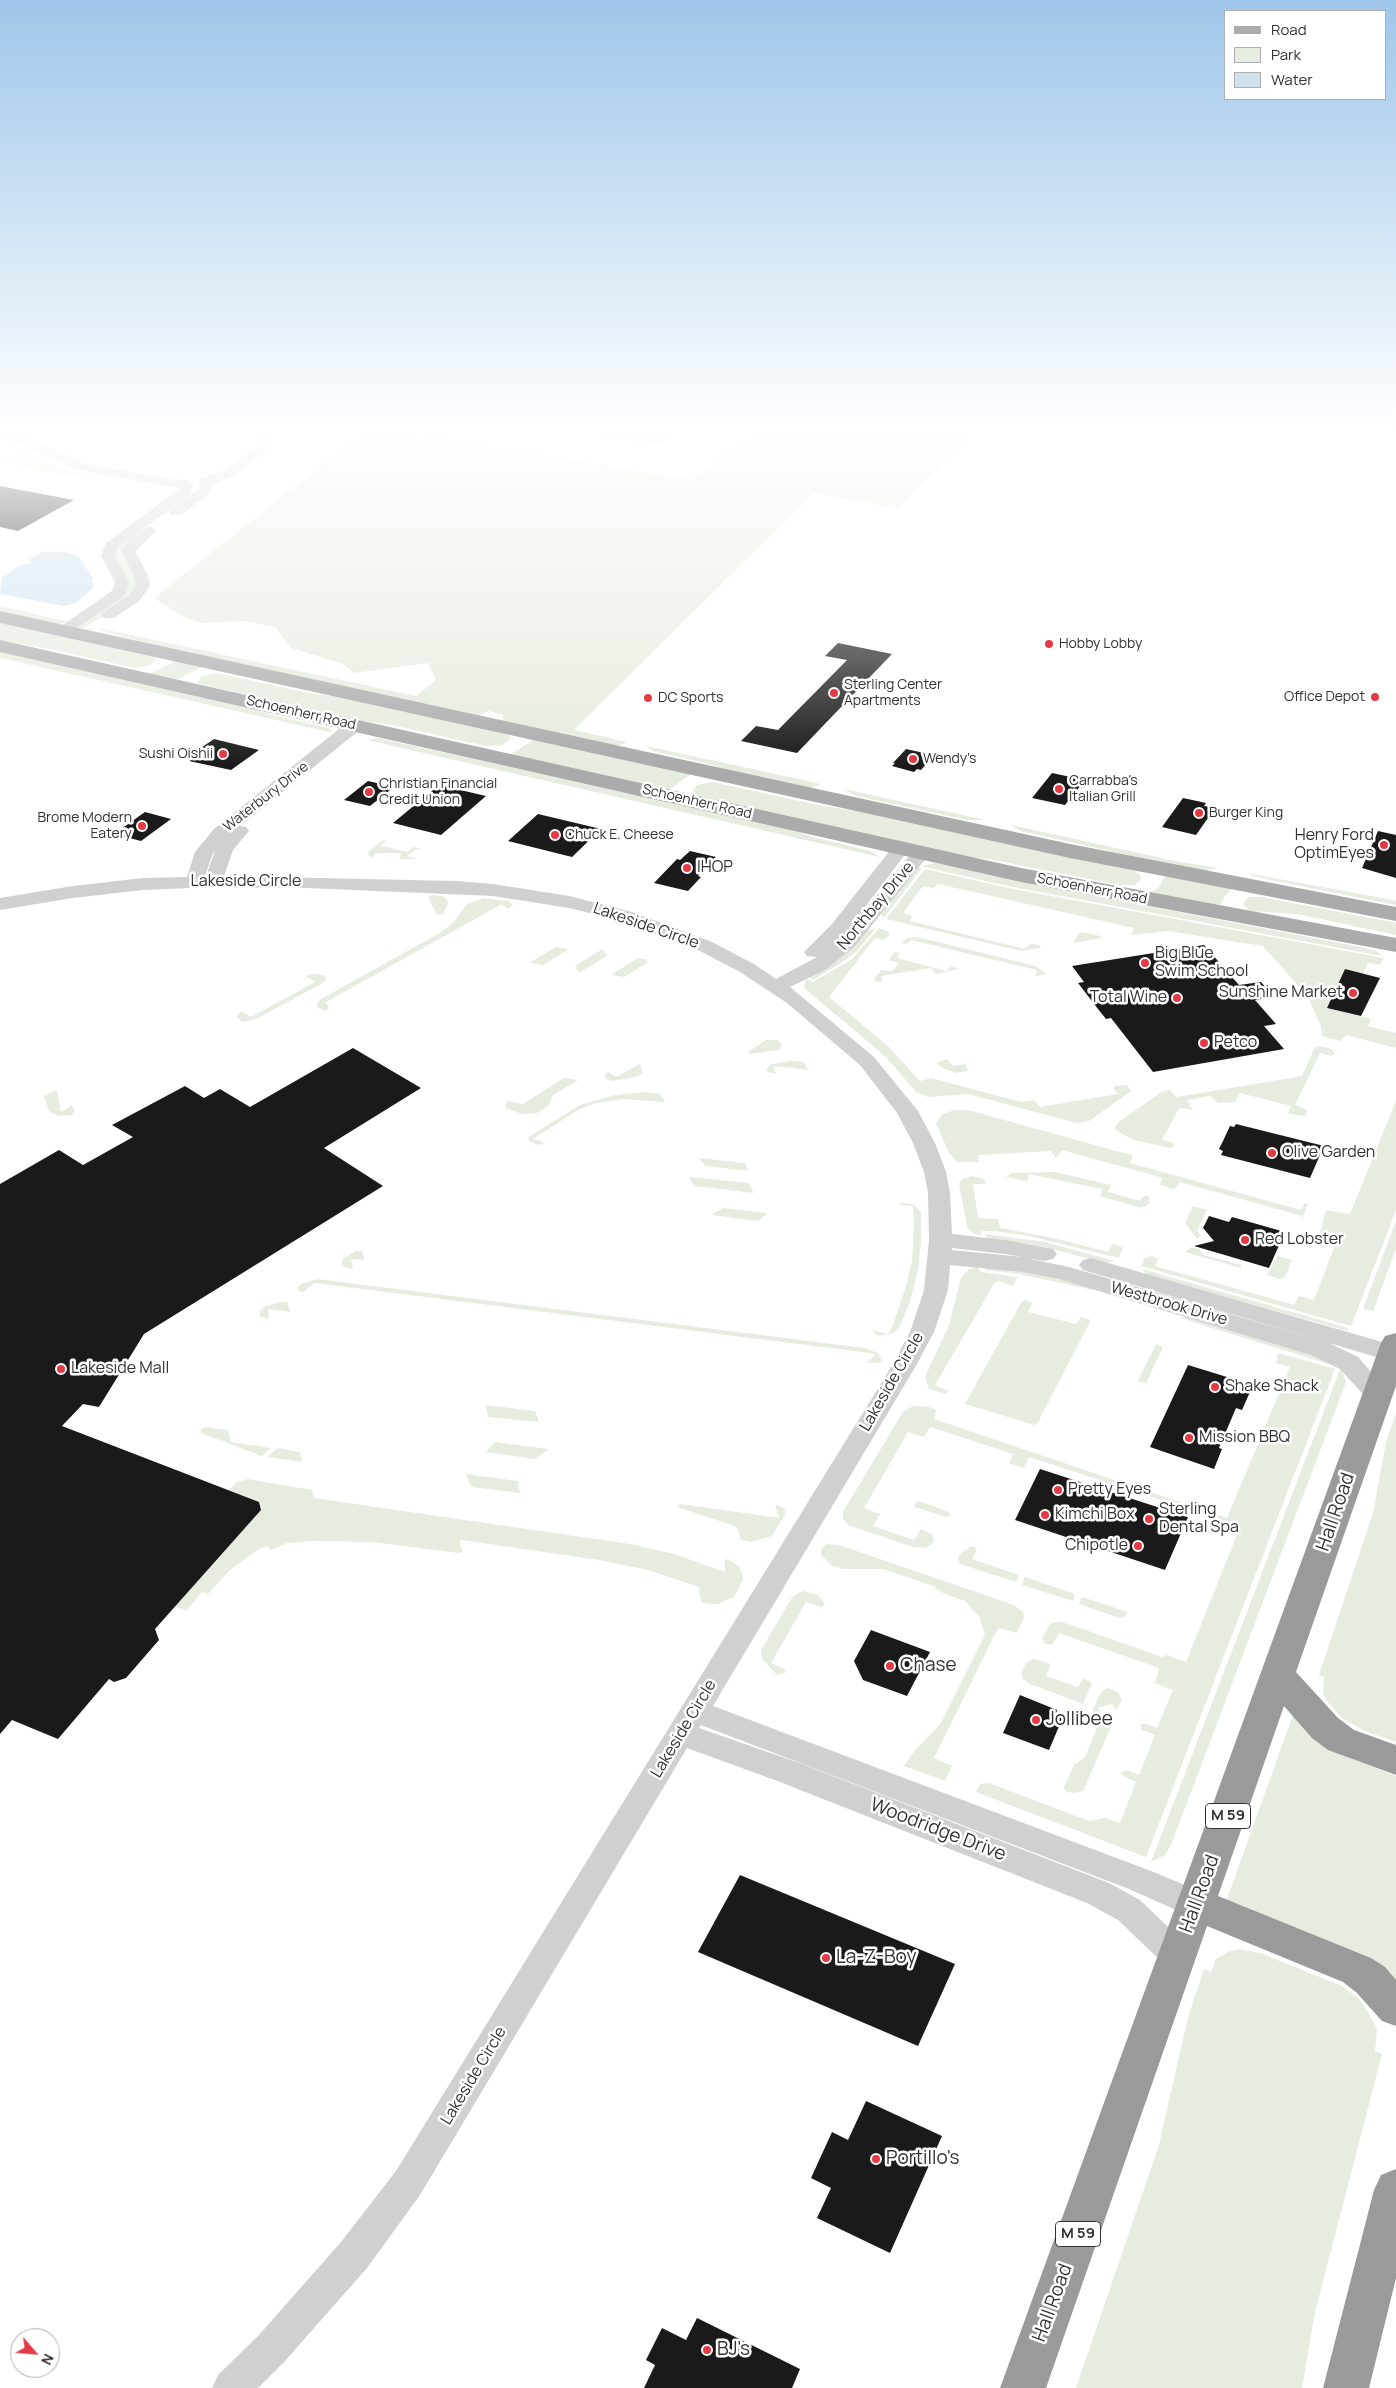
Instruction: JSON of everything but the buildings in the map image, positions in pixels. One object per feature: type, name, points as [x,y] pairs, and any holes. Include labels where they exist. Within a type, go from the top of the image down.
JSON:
[{"type":"highway","name":"Hall Road","points":[[1023,2388],[1395,1350]]},
{"type":"highway","points":[[1279,1676],[1325,1728],[1341,1740],[1396,1760]]},
{"type":"highway","points":[[1196,1904],[1357,1970],[1371,1980],[1396,2008]]},
{"type":"highway","points":[[1346,2388],[1396,2190]]},
{"type":"main road","name":"Schoenherr Road","points":[[0,618],[1152,868],[1396,914]]},
{"type":"main road","name":"Schoenherr Road","points":[[0,646],[911,850],[1117,894],[1396,945]]},
{"type":"main road","points":[[126,674],[154,668],[171,655]]},
{"type":"main road","points":[[180,686],[200,672],[229,668]]},
{"type":"main road","points":[[484,754],[515,746],[520,739],[520,731]]},
{"type":"main road","points":[[681,799],[684,788],[692,781],[721,775]]},
{"type":"main road","points":[[1117,894],[1143,888],[1149,884],[1153,874],[1152,868]]},
{"type":"main road","points":[[1236,915],[1233,907],[1236,897],[1246,892],[1266,888]]},
{"type":"street","points":[[70,633],[116,596],[120,590],[122,582],[108,556],[114,543]]},
{"type":"street","points":[[70,633],[134,598],[143,585],[141,575],[128,556],[130,546],[133,543]]},
{"type":"street","name":"Waterbury Drive","points":[[213,881],[224,850],[235,835],[364,727]]},
{"type":"street","name":"Waterbury Drive","points":[[194,882],[204,852],[220,833],[364,727]]},
{"type":"street","name":"Northbay Drive","points":[[770,982],[823,946],[911,850]]},
{"type":"street","name":"Lakeside Circle","points":[[0,904],[114,887],[213,881],[457,887],[552,899],[610,912],[667,930],[709,948],[770,982],[817,1017],[867,1061],[908,1110],[921,1136],[935,1172],[939,1193],[941,1248],[936,1290],[922,1332],[912,1351],[408,2183],[354,2255],[272,2348],[231,2388]]},
{"type":"street","name":"Westbrook Drive","points":[[941,1248],[1005,1247],[1065,1258],[1395,1350]]},
{"type":"street","name":"Westbrook Drive","points":[[941,1248],[1061,1272],[1320,1349],[1349,1363],[1378,1396]]},
{"type":"street","name":"Woodridge Drive","points":[[688,1722],[1140,1880],[1196,1904]]},
{"type":"street","name":"Woodridge Drive","points":[[688,1722],[800,1776],[1098,1893],[1129,1910],[1177,1956]]},
{"type":"green space","points":[[121,543],[130,543],[137,575],[137,589],[119,606],[82,629],[73,627],[119,598],[114,549]]},
{"type":"green space","points":[[223,543],[762,543],[574,730],[627,742],[620,745],[611,745],[503,721],[503,715],[489,711],[479,715],[171,650],[100,630],[99,628],[416,696],[436,680],[428,663],[354,673],[343,664],[291,648],[276,627],[243,621],[203,623],[183,617],[154,598]]},
{"type":"green space","points":[[0,606],[70,622],[56,624],[0,613]]},
{"type":"green space","points":[[0,622],[153,656],[156,660],[151,665],[135,668],[45,648],[0,641]]},
{"type":"green space","points":[[0,651],[257,709],[276,716],[329,728],[334,733],[0,658]]},
{"type":"green space","points":[[176,661],[202,667],[176,680],[150,674]]},
{"type":"green space","points":[[217,673],[313,694],[342,697],[507,734],[511,738],[503,745],[486,746],[392,725],[349,719],[197,683],[202,676]]},
{"type":"green space","points":[[378,738],[786,828],[813,837],[871,851],[880,857],[367,740]]},
{"type":"green space","points":[[533,740],[691,774],[669,790],[510,755]]},
{"type":"green space","points":[[646,746],[821,785],[809,788],[743,775],[709,764],[653,751]]},
{"type":"green space","points":[[712,782],[823,806],[868,813],[1133,870],[1140,875],[1141,880],[1135,885],[1119,885],[994,860],[959,855],[697,796],[692,792],[697,785]]},
{"type":"green space","points":[[844,789],[985,820],[967,820],[856,796]]},
{"type":"green space","points":[[1011,825],[1175,861],[1219,868],[1201,871],[1181,867],[1021,831]]},
{"type":"green space","points":[[383,840],[386,840],[381,846],[408,852],[413,847],[426,850],[416,849],[407,856],[416,859],[400,859],[401,853],[375,853],[370,858],[368,852]]},
{"type":"green space","points":[[936,863],[1110,899],[1366,948],[1378,952],[1382,956],[1008,886],[920,866]]},
{"type":"green space","points":[[917,868],[922,868],[884,918],[881,914]]},
{"type":"green space","points":[[925,869],[1008,888],[1384,958],[1380,965],[1368,963],[1363,974],[1345,969],[1327,1008],[1371,1019],[1368,1026],[1396,1033],[1396,1048],[1346,1035],[1341,1041],[1322,1036],[1321,1026],[1308,997],[1263,946],[1168,931],[1134,935],[1131,934],[1134,928],[938,884],[933,888],[923,886],[903,913],[912,916],[910,921],[1025,949],[1030,944],[1039,945],[1041,948],[1021,951],[886,919]]},
{"type":"green space","points":[[1246,873],[1388,899],[1396,901],[1396,905],[1261,878]]},
{"type":"green space","points":[[1165,876],[1233,888],[1220,905],[1150,893],[1159,887]]},
{"type":"green space","points":[[431,895],[442,896],[447,899],[448,903],[443,914],[437,915],[428,897]]},
{"type":"green space","points":[[1250,897],[1262,897],[1396,923],[1396,935],[1297,914],[1250,911],[1243,904]]},
{"type":"green space","points":[[484,898],[508,901],[513,905],[508,909],[502,904],[326,1002],[329,1008],[326,1011],[318,1008],[317,1003],[321,999],[438,934],[452,924],[467,904]]},
{"type":"green space","points":[[876,928],[856,952],[841,963],[813,980],[809,976],[867,931]]},
{"type":"green space","points":[[879,928],[889,932],[889,936],[883,940],[875,938],[829,997],[889,1047],[920,1081],[931,1078],[1021,1102],[1034,1100],[1040,1107],[1118,1094],[1113,1088],[1115,1086],[1127,1085],[1131,1091],[1089,1121],[1077,1123],[968,1094],[928,1097],[916,1092],[886,1057],[804,988],[806,979],[813,982],[852,959]]},
{"type":"green space","points":[[1080,932],[1100,936],[1102,938],[1073,943]]},
{"type":"green space","points":[[917,937],[1036,966],[1046,974],[1037,976],[1035,975],[1037,970],[911,940],[907,944],[902,943],[907,938]]},
{"type":"green space","points":[[556,947],[569,949],[543,965],[529,963]]},
{"type":"green space","points":[[604,950],[607,956],[579,973],[575,966]]},
{"type":"green space","points":[[894,952],[900,953],[897,958],[946,971],[951,966],[959,969],[936,974],[931,968],[881,976],[882,982],[875,981],[874,979],[881,970],[892,971],[899,963],[889,960]]},
{"type":"green space","points":[[638,958],[645,959],[648,962],[624,977],[611,975]]},
{"type":"green space","points":[[311,974],[324,975],[326,979],[321,984],[256,1019],[243,1022],[237,1018],[241,1011],[251,1017],[315,982],[306,976]]},
{"type":"green space","points":[[766,1040],[778,1040],[782,1046],[779,1050],[749,1054],[748,1052]]},
{"type":"green space","points":[[1315,1047],[1332,1049],[1335,1054],[1331,1056],[1320,1053],[1295,1105],[1308,1110],[1305,1116],[1288,1113],[1291,1106],[1240,1093],[1235,1102],[1218,1103],[1210,1096],[1187,1100],[1193,1110],[1179,1108],[1162,1140],[1173,1143],[1174,1146],[1171,1148],[1133,1140],[1116,1130],[1115,1127],[1119,1122],[1163,1091],[1170,1090],[1176,1097],[1302,1076]]},
{"type":"green space","points":[[947,1059],[953,1066],[965,1064],[968,1071],[956,1073],[942,1068],[937,1063]]},
{"type":"green space","points":[[792,1061],[803,1062],[808,1070],[773,1066],[776,1074],[768,1072],[766,1069],[772,1064]]},
{"type":"green space","points":[[640,1064],[643,1073],[636,1077],[612,1081],[605,1078],[606,1073],[609,1072],[616,1077]]},
{"type":"green space","points":[[564,1078],[578,1080],[553,1095],[548,1106],[537,1113],[521,1114],[506,1108],[505,1105],[509,1101],[523,1104]]},
{"type":"green space","points":[[57,1090],[61,1112],[72,1105],[75,1111],[71,1115],[59,1116],[49,1111],[44,1096]]},
{"type":"green space","points":[[646,1092],[660,1094],[665,1102],[625,1099],[596,1103],[578,1110],[533,1139],[546,1143],[538,1145],[529,1141],[529,1137],[533,1134],[580,1105],[615,1095]]},
{"type":"green space","points":[[1396,1101],[1396,1210],[1351,1326],[1141,1266],[1145,1258],[1152,1256],[1158,1259],[1155,1266],[1294,1305],[1299,1296],[1314,1300],[1338,1238],[1320,1232],[1326,1210],[1350,1214]]},
{"type":"green space","points":[[955,1110],[968,1110],[1131,1155],[1133,1156],[1130,1163],[1301,1210],[1305,1203],[1308,1204],[1300,1223],[1302,1216],[1180,1182],[1173,1189],[1160,1185],[1163,1178],[1062,1150],[1056,1158],[1051,1151],[978,1155],[979,1162],[957,1162],[949,1153],[936,1123],[942,1114]]},
{"type":"green space","points":[[699,1158],[745,1163],[748,1171],[705,1166]]},
{"type":"green space","points":[[1055,1172],[1111,1185],[1108,1192],[1140,1201],[1144,1196],[1148,1195],[1150,1202],[1145,1207],[1138,1207],[1100,1196],[1102,1189],[1029,1174],[1028,1180],[1025,1181],[1006,1177],[1012,1173]]},
{"type":"green space","points":[[972,1176],[981,1178],[986,1182],[985,1184],[973,1184],[978,1218],[998,1219],[1000,1228],[1054,1238],[1108,1252],[1112,1245],[1115,1244],[1123,1248],[1119,1258],[1029,1236],[994,1231],[982,1231],[980,1236],[973,1233],[967,1227],[959,1183],[963,1179]]},
{"type":"green space","points":[[690,1177],[748,1183],[754,1193],[694,1186]]},
{"type":"green space","points":[[901,1202],[914,1205],[921,1212],[918,1270],[910,1302],[899,1328],[893,1333],[879,1336],[873,1330],[888,1334],[892,1327],[906,1287],[912,1261],[913,1206],[899,1205]]},
{"type":"green space","points":[[1193,1206],[1207,1210],[1197,1231],[1201,1236],[1197,1239],[1185,1223]]},
{"type":"green space","points":[[723,1208],[767,1214],[758,1221],[711,1215]]},
{"type":"green space","points":[[1396,1221],[1396,1249],[1373,1311],[1363,1309]]},
{"type":"green space","points":[[985,1234],[1045,1242],[1115,1261],[1104,1263],[1045,1247],[987,1238]]},
{"type":"green space","points":[[1191,1247],[1199,1249],[1204,1255],[1241,1265],[1241,1268],[1185,1252]]},
{"type":"green space","points":[[356,1251],[362,1251],[365,1260],[351,1259],[353,1268],[351,1269],[341,1264],[344,1258]]},
{"type":"green space","points":[[1278,1256],[1292,1260],[1285,1277],[1280,1279],[1267,1275]]},
{"type":"green space","points":[[985,1265],[1023,1270],[1095,1288],[1098,1291],[1019,1274],[985,1270]]},
{"type":"green space","points":[[977,1266],[981,1272],[1017,1277],[1013,1286],[998,1281],[994,1284],[935,1385],[949,1391],[945,1394],[929,1389],[925,1377],[949,1325],[961,1278],[968,1270]]},
{"type":"green space","points":[[1142,1269],[1348,1328],[1348,1331],[1147,1275]]},
{"type":"green space","points":[[317,1279],[864,1348],[878,1353],[882,1361],[867,1363],[875,1355],[870,1353],[315,1283],[303,1292],[299,1291],[298,1288],[301,1284]]},
{"type":"green space","points":[[1026,1300],[1032,1303],[1028,1312],[1076,1324],[1081,1317],[1091,1320],[1038,1422],[1034,1425],[965,1404],[1022,1301]]},
{"type":"green space","points":[[279,1302],[287,1302],[291,1312],[268,1309],[269,1319],[260,1316],[260,1311],[264,1307]]},
{"type":"green space","points":[[1191,1316],[1298,1349],[1335,1366],[1180,1318]]},
{"type":"green space","points":[[1156,1344],[1163,1347],[1146,1383],[1138,1381]]},
{"type":"green space","points":[[1278,1353],[1335,1369],[1146,1857],[976,1792],[980,1784],[989,1783],[1089,1821],[1105,1818],[1120,1823],[1136,1782],[1123,1776],[1121,1773],[1126,1770],[1139,1775],[1155,1735],[1142,1730],[1140,1725],[1144,1723],[1157,1728],[1173,1690],[1155,1683],[1159,1668],[1059,1633],[1052,1645],[1045,1644],[1042,1639],[1050,1624],[1060,1621],[1162,1657],[1167,1655],[1186,1662],[1237,1535],[1220,1529],[1223,1520],[1029,1457],[1024,1468],[1009,1463],[1013,1454],[930,1427],[924,1437],[908,1432],[864,1508],[880,1514],[873,1526],[914,1540],[921,1529],[932,1534],[934,1539],[932,1544],[925,1548],[913,1547],[848,1525],[843,1519],[843,1512],[903,1412],[913,1406],[929,1407],[936,1410],[934,1419],[1227,1518],[1290,1367],[1276,1363]]},
{"type":"green space","points":[[1341,1367],[1346,1382],[1171,1845],[1165,1855],[1151,1862]]},
{"type":"green space","points":[[486,1405],[535,1411],[539,1422],[488,1417]]},
{"type":"green space","points":[[1396,1413],[1396,1742],[1365,1731],[1343,1719],[1326,1700],[1323,1693],[1324,1677],[1319,1675],[1373,1513],[1386,1442]]},
{"type":"green space","points":[[206,1427],[228,1430],[231,1442],[271,1448],[262,1456],[201,1433],[201,1429]]},
{"type":"green space","points":[[495,1442],[549,1449],[535,1459],[486,1452]]},
{"type":"green space","points":[[278,1448],[300,1452],[302,1462],[267,1457]]},
{"type":"green space","points":[[466,1474],[518,1481],[520,1493],[471,1487]]},
{"type":"green space","points":[[248,1479],[312,1490],[314,1498],[630,1544],[674,1554],[725,1572],[725,1560],[728,1559],[740,1567],[743,1579],[734,1597],[718,1604],[708,1604],[701,1602],[699,1587],[648,1570],[599,1560],[461,1540],[459,1542],[463,1552],[458,1553],[373,1542],[310,1541],[287,1543],[271,1550],[267,1546],[259,1549],[230,1570],[208,1594],[202,1592],[186,1611],[175,1606],[261,1510],[259,1502],[229,1490],[237,1482]]},
{"type":"green space","points":[[919,1501],[949,1512],[951,1515],[946,1517],[915,1507],[915,1503]]},
{"type":"green space","points":[[680,1504],[780,1518],[775,1506],[777,1505],[784,1508],[786,1513],[772,1536],[750,1542],[741,1540],[735,1526],[677,1507]]},
{"type":"green space","points":[[826,1544],[839,1545],[1014,1605],[1023,1612],[1024,1617],[1017,1633],[998,1628],[934,1758],[952,1766],[945,1781],[904,1766],[912,1754],[941,1723],[985,1635],[980,1618],[965,1601],[943,1593],[933,1586],[884,1569],[843,1569],[831,1565],[821,1555],[821,1550]]},
{"type":"green space","points":[[974,1546],[977,1549],[972,1559],[1019,1575],[1016,1582],[960,1564],[958,1557],[961,1553]]},
{"type":"green space","points":[[1025,1577],[1075,1594],[1073,1601],[1022,1585]]},
{"type":"green space","points":[[804,1591],[819,1596],[825,1605],[821,1607],[806,1602],[771,1663],[786,1670],[785,1673],[777,1675],[762,1659],[761,1650],[791,1599]]},
{"type":"green space","points":[[1082,1597],[1128,1612],[1125,1617],[1119,1618],[1079,1604]]},
{"type":"green space","points":[[1034,1659],[1049,1663],[1050,1666],[1046,1676],[1078,1687],[1083,1678],[1092,1683],[1083,1704],[1030,1684],[1023,1679],[1021,1673],[1026,1663]]},
{"type":"green space","points":[[1108,1688],[1118,1692],[1122,1700],[1116,1710],[1112,1704],[1098,1708],[1110,1729],[1083,1791],[1067,1792],[1064,1789],[1065,1785],[1074,1765],[1085,1757],[1096,1731],[1093,1709],[1101,1692]]},
{"type":"green space","points":[[1293,1715],[1339,1754],[1396,1776],[1396,1983],[1377,1964],[1362,1954],[1228,1903],[1227,1899]]},
{"type":"green space","points":[[1239,1949],[1260,1953],[1340,1985],[1350,1992],[1361,2001],[1373,2021],[1377,2030],[1375,2051],[1382,2054],[1315,2312],[1302,2388],[1076,2388],[1159,2145],[1188,2017],[1204,1969],[1211,1972],[1216,1959],[1230,1951]]},
{"type":"water","points":[[42,552],[66,552],[78,556],[93,578],[91,581],[94,583],[93,588],[76,603],[64,606],[0,594],[2,578],[20,565],[31,563],[30,559]]},
{"type":"place","name":"Hobby Lobby","points":[[1049,644]]},
{"type":"place","name":"Sterling Center Apartments","points":[[834,693]]},
{"type":"place","name":"Office Depot","points":[[1375,697]]},
{"type":"place","name":"DC Sports","points":[[648,698]]},
{"type":"place","name":"Sushi Oishii","points":[[223,754]]},
{"type":"place","name":"Wendy's","points":[[913,759]]},
{"type":"place","name":"Carrabba's Italian Grill","points":[[1059,789]]},
{"type":"place","name":"Christian Financial Credit Union","points":[[369,792]]},
{"type":"place","name":"Burger King","points":[[1199,813]]},
{"type":"place","name":"Brome Modern Eatery","points":[[142,826]]},
{"type":"place","name":"Chuck E. Cheese","points":[[555,835]]},
{"type":"place","name":"Henry Ford OptimEyes","points":[[1384,845]]},
{"type":"place","name":"IHOP","points":[[687,868]]},
{"type":"place","name":"Big Blue Swim School","points":[[1145,963]]},
{"type":"place","name":"Sunshine Market","points":[[1353,993]]},
{"type":"place","name":"Total Wine","points":[[1177,998]]},
{"type":"place","name":"Petco","points":[[1204,1043]]},
{"type":"place","name":"Olive Garden","points":[[1272,1153]]},
{"type":"place","name":"Red Lobster","points":[[1245,1240]]},
{"type":"place","name":"Lakeside Mall","points":[[61,1369]]},
{"type":"place","name":"Shake Shack","points":[[1215,1387]]},
{"type":"place","name":"Mission BBQ","points":[[1189,1438]]},
{"type":"place","name":"Pretty Eyes","points":[[1058,1490]]},
{"type":"place","name":"Kimchi Box","points":[[1045,1515]]},
{"type":"place","name":"Sterling Dental Spa","points":[[1149,1519]]},
{"type":"place","name":"Chipotle","points":[[1138,1546]]},
{"type":"place","name":"Chase","points":[[890,1666]]},
{"type":"place","name":"Jollibee","points":[[1036,1720]]},
{"type":"place","name":"La-Z-Boy","points":[[826,1958]]},
{"type":"place","name":"Portillo's","points":[[876,2159]]},
{"type":"place","name":"BJ's","points":[[707,2350]]}]
